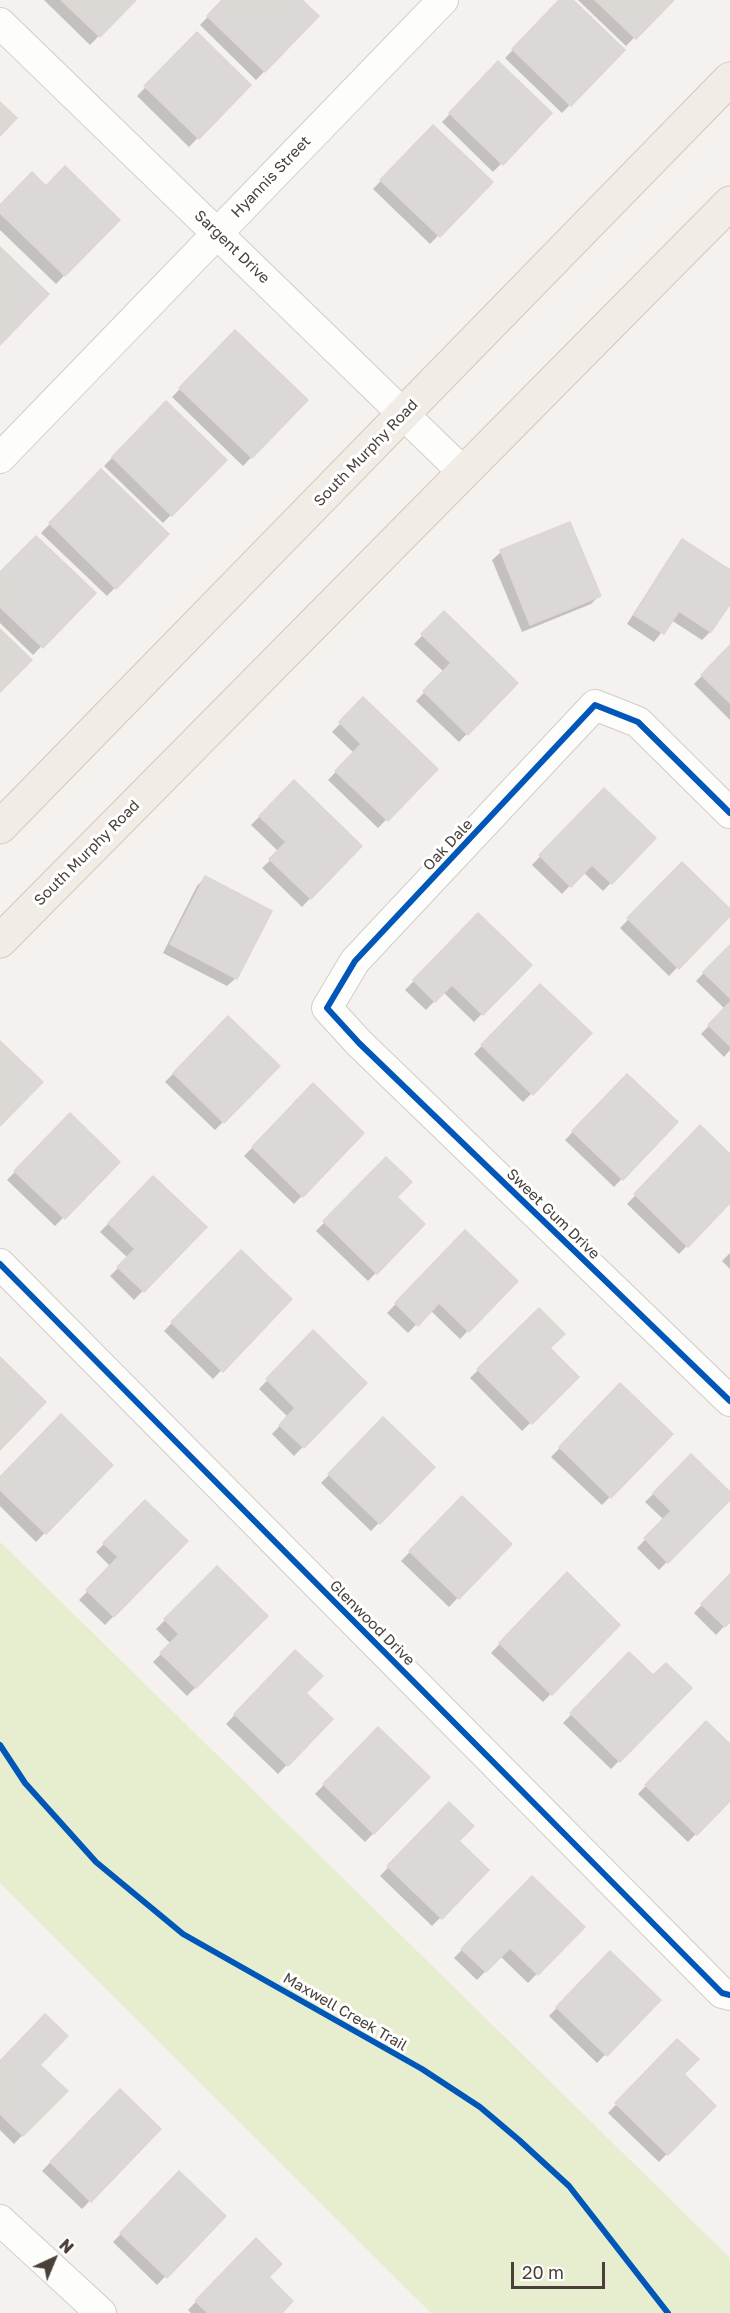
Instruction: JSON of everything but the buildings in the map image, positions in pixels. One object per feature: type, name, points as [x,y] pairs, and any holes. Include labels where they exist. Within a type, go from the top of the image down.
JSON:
[{"type":"main road","name":"South Murphy Road","points":[[0,826],[730,79]]},
{"type":"main road","name":"South Murphy Road","points":[[0,941],[730,203]]},
{"type":"street","name":"Hyannis Street","points":[[0,458],[443,0]]},
{"type":"street","name":"Sargent Drive","points":[[0,23],[464,472]]},
{"type":"street","name":"Oak Dale","points":[[359,1043],[327,1008],[355,962],[595,705],[638,722],[730,813]]},
{"type":"street","name":"Sweet Gum Drive","points":[[359,1043],[730,1401]]},
{"type":"street","name":"Glenwood Drive","points":[[0,1264],[705,1976],[722,1993],[730,1995]]},
{"type":"street","points":[[2,2227],[101,2313]]},
{"type":"green space","points":[[0,1542],[730,2258],[730,2313],[431,2313],[0,1883]]},
{"type":"cycle path","points":[[730,813],[638,722],[595,705],[355,961],[327,1008],[359,1043],[730,1401]]},
{"type":"cycle path","points":[[0,1264],[722,1993],[730,1995]]},
{"type":"cycle path","name":"Maxwell Creek Trail","points":[[0,1745],[25,1783],[96,1862],[183,1934],[422,2069],[480,2107],[519,2140],[569,2186],[668,2313]]}]
